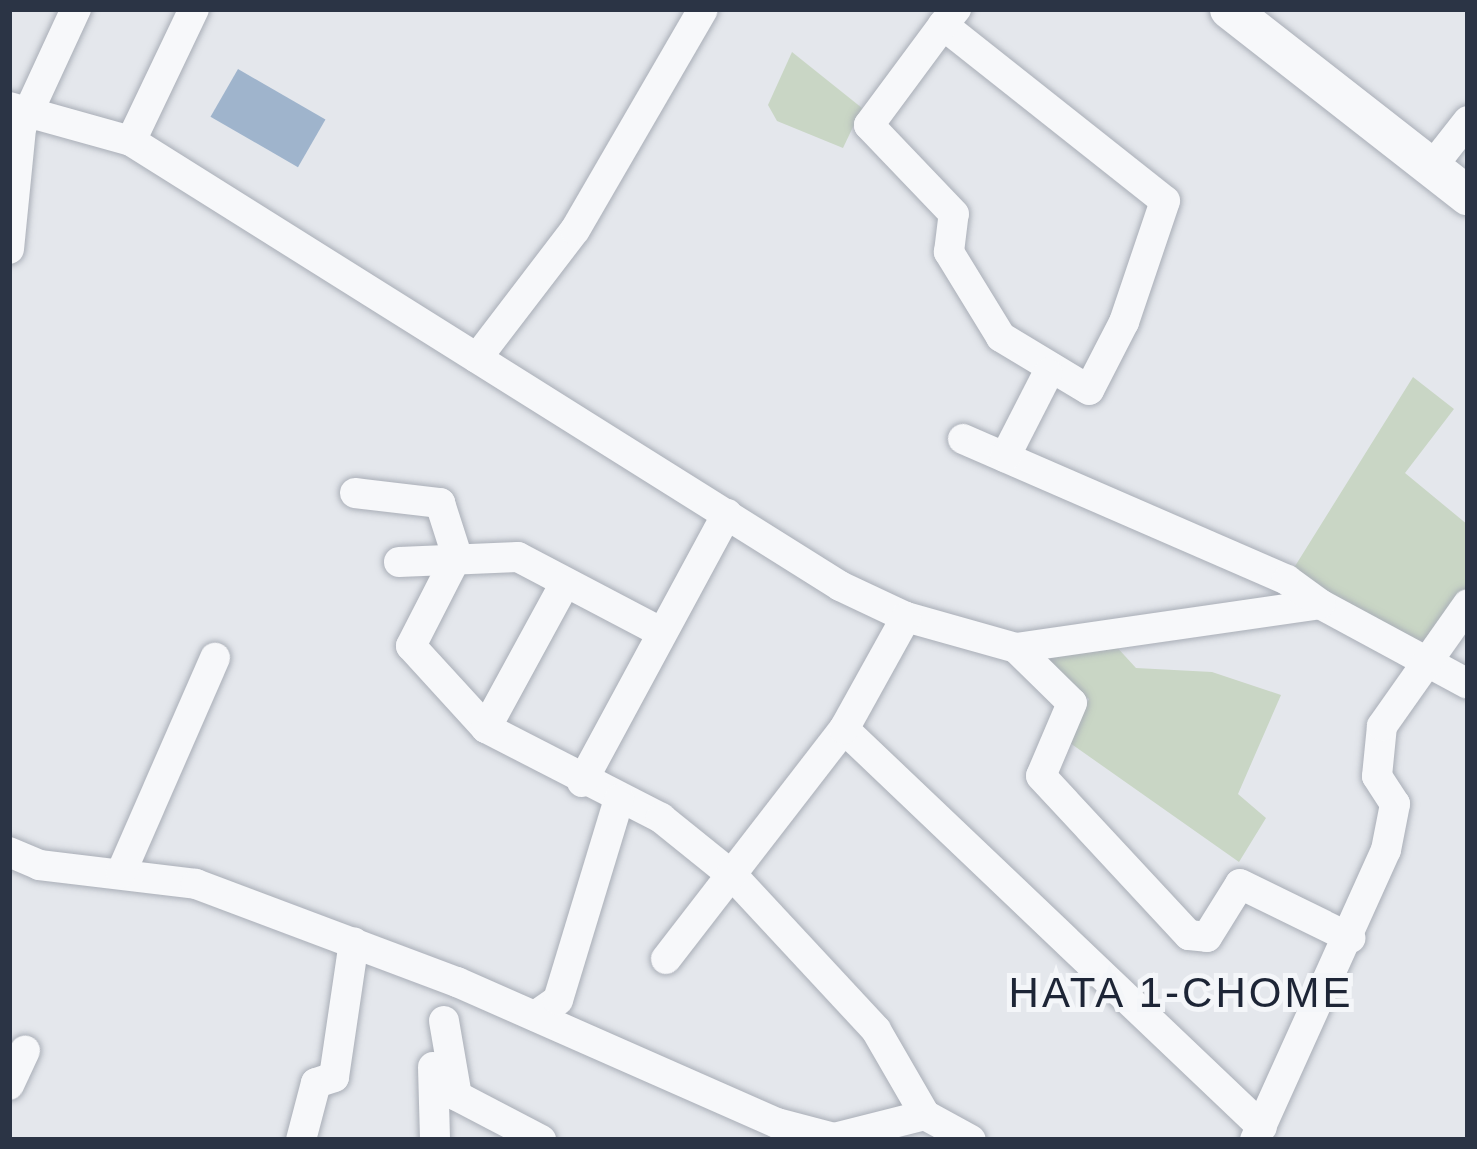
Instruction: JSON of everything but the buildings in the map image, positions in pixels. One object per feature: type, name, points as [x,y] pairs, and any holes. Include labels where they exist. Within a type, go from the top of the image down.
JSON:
[{"type":"street","points":[[9,249],[18,109],[76,9]]},
{"type":"street","points":[[131,141],[194,9]]},
{"type":"street","points":[[476,358],[575,230],[703,9]]},
{"type":"street","points":[[1229,9],[1468,196]]},
{"type":"street","points":[[950,17],[1165,201],[1124,322],[1089,390],[1048,373],[1001,337],[967,290],[949,252],[954,214],[869,125],[950,17]]},
{"type":"street","points":[[18,109],[131,141],[727,514],[906,617],[1016,648],[1320,604]]},
{"type":"street","points":[[1432,167],[1468,121]]},
{"type":"street","points":[[1005,458],[1048,373]]},
{"type":"street","points":[[963,439],[1287,580],[1320,604],[1468,684]]},
{"type":"street","points":[[356,493],[440,502],[457,556],[410,646],[486,728],[582,782],[661,818],[733,876],[876,1030],[925,1115],[971,1140]]},
{"type":"street","points":[[582,782],[659,631],[727,514]]},
{"type":"street","points":[[399,562],[518,557],[659,631]]},
{"type":"street","points":[[486,728],[565,584]]},
{"type":"street","points":[[844,729],[1258,1133],[1350,938],[1395,804],[1377,776],[1382,726],[1468,604]]},
{"type":"street","points":[[666,959],[844,729],[906,617]]},
{"type":"street","points":[[1016,648],[1072,703],[1041,776],[1189,935],[1207,937],[1240,884],[1350,938]]},
{"type":"street","points":[[121,873],[215,658]]},
{"type":"street","points":[[536,1016],[558,1000],[619,799]]},
{"type":"street","points":[[9,852],[39,866],[196,884],[458,982],[777,1123],[834,1138],[925,1115]]},
{"type":"street","points":[[301,1140],[316,1083],[334,1077],[354,942]]},
{"type":"street","points":[[435,1140],[432,1062],[458,982]]},
{"type":"street","points":[[444,1021],[457,1096],[541,1140]]},
{"type":"street","points":[[9,1085],[26,1050]]},
{"type":"green space","points":[[792,52],[862,108],[843,148],[777,121],[768,105]]},
{"type":"green space","points":[[1413,377],[1454,409],[1405,473],[1468,525],[1468,591],[1428,640],[1408,640],[1292,571]]},
{"type":"green space","points":[[1114,644],[1136,668],[1212,672],[1281,695],[1238,794],[1266,818],[1239,862],[1070,743],[1089,699],[1047,671],[1049,657]]},
{"type":"water","points":[[238,69],[325,119],[298,167],[210,117]]},
{"type":"district","name":"HATA 1-CHOME","points":[[1181,993]]}]
